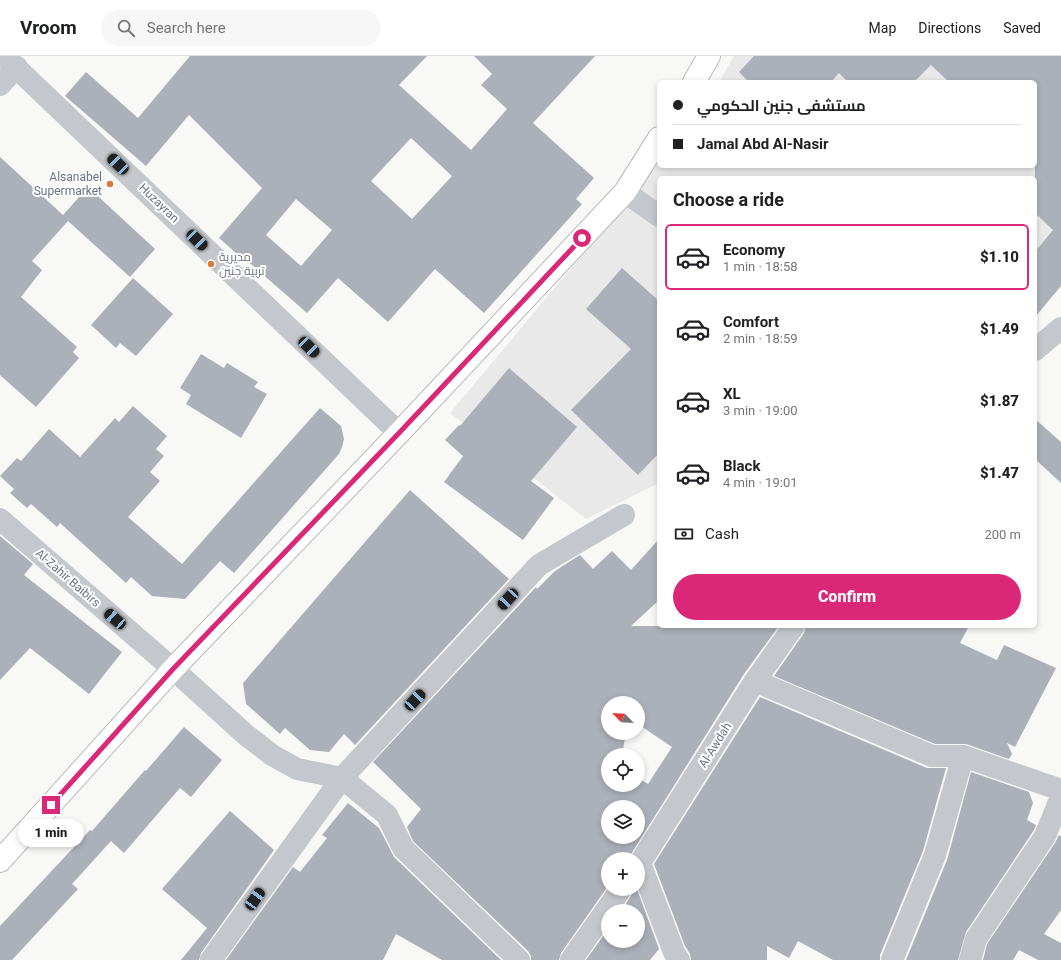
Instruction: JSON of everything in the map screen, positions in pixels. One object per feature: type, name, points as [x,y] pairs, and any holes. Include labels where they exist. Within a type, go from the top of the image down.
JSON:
[{"type":"main road","points":[[695,80],[709,56]]},
{"type":"main road","points":[[0,861],[173,669],[399,433],[625,192],[657,141]]},
{"type":"street","points":[[0,85],[11,62]]},
{"type":"street","name":"Huzayran","points":[[11,62],[399,433]]},
{"type":"street","points":[[625,192],[657,215]]},
{"type":"street","points":[[1037,348],[1061,328]]},
{"type":"street","points":[[211,960],[342,778],[539,565],[624,515]]},
{"type":"street","name":"Al-Zahir Baibirs","points":[[0,519],[173,669],[246,735],[272,755],[297,769],[342,778]]},
{"type":"street","name":"Al-Awdah","points":[[645,854],[754,681],[793,628]]},
{"type":"street","points":[[754,681],[932,756],[963,756],[1061,790]]},
{"type":"street","points":[[892,960],[935,856],[963,756]]},
{"type":"street","points":[[342,778],[387,815],[403,848],[519,960]]},
{"type":"street","points":[[970,960],[976,939],[1045,836],[1061,797]]},
{"type":"street","points":[[645,880],[674,957]]},
{"type":"street","points":[[571,960],[616,896]]},
{"type":"shaded area","points":[[734,56],[1061,56],[1061,284],[1037,295],[1037,176],[657,176],[657,484],[586,519],[450,413],[657,165],[657,168],[1037,168],[1037,80],[720,80]]},
{"type":"building","points":[[190,56],[427,56],[399,85],[471,150],[507,109],[481,85],[492,74],[474,56],[595,56],[533,123],[594,178],[576,199],[582,204],[484,313],[435,269],[388,322],[338,278],[307,313],[219,238],[262,188],[189,115],[146,166],[65,96],[86,72],[138,118]],"holes":[[[411,138],[452,176],[412,219],[371,181]],[[296,199],[332,230],[301,266],[266,235]]]},
{"type":"building","points":[[754,56],[1061,56],[1061,286],[1037,315],[1037,250],[1053,230],[1037,215],[1037,176],[1035,176],[1035,168],[1037,168],[1037,80],[947,80],[931,65],[916,80],[846,80],[839,73],[833,80],[747,80],[739,72]]},
{"type":"building","points":[[0,157],[63,215],[88,187],[155,249],[130,277],[68,221],[32,261],[42,270],[21,297],[77,347],[73,352],[79,358],[36,407],[0,375]]},
{"type":"building","points":[[622,268],[657,299],[657,455],[638,475],[571,410],[631,349],[586,309]]},
{"type":"building","points":[[133,278],[173,314],[136,356],[120,343],[116,348],[91,325]]},
{"type":"building","points":[[201,354],[224,368],[227,363],[258,382],[254,387],[267,394],[241,438],[186,404],[191,395],[180,388]]},
{"type":"building","points":[[509,368],[577,427],[531,481],[554,498],[523,540],[444,482],[463,456],[445,440],[459,425],[460,426]]},
{"type":"building","points":[[133,406],[167,436],[156,449],[164,456],[150,472],[160,481],[128,517],[182,564],[320,408],[341,426],[344,439],[339,454],[234,573],[220,561],[185,599],[152,596],[131,577],[126,583],[60,523],[57,527],[31,504],[27,508],[10,493],[14,489],[0,476],[17,458],[21,461],[49,429],[80,457],[115,418],[119,422]]},
{"type":"building","points":[[1037,421],[1061,442],[1061,483],[1037,461]]},
{"type":"building","points":[[410,490],[509,579],[355,745],[344,734],[329,752],[310,750],[285,728],[280,734],[246,704],[243,683]]},
{"type":"building","points":[[0,536],[33,564],[24,575],[122,652],[89,694],[30,648],[0,680]]},
{"type":"building","points":[[657,541],[657,602],[631,626],[657,626],[657,628],[778,628],[744,674],[645,832],[645,800],[601,800],[601,844],[637,844],[632,852],[601,852],[601,896],[561,953],[559,960],[531,960],[531,956],[528,951],[413,841],[407,827],[421,809],[373,762],[536,587],[537,589],[554,572],[580,555],[593,569],[612,551],[631,570]],"holes":[[[601,696],[645,696],[645,729],[672,747],[648,784],[645,782],[645,792],[601,792],[601,748],[623,748],[625,740],[601,740]]]},
{"type":"building","points":[[805,628],[968,628],[960,643],[997,660],[1004,645],[1056,668],[1015,747],[1007,743],[1012,754],[1009,759],[966,744],[935,744],[774,676],[804,633]]},
{"type":"building","points":[[760,697],[927,768],[946,768],[923,851],[880,955],[880,960],[833,960],[798,941],[789,958],[767,946],[767,960],[691,960],[690,954],[685,946],[654,864]]},
{"type":"building","points":[[184,727],[222,760],[191,797],[180,788],[124,853],[111,841],[72,884],[78,889],[12,960],[0,960],[0,926],[90,830],[92,831]]},
{"type":"building","points":[[971,772],[1029,792],[1033,803],[1027,820],[1036,825],[966,932],[958,960],[906,960],[947,860]]},
{"type":"building","points":[[348,803],[379,828],[394,857],[501,960],[442,960],[396,934],[383,960],[226,960],[293,867],[300,872],[327,838],[322,835]]},
{"type":"building","points":[[230,811],[274,850],[201,953],[199,960],[181,960],[207,928],[162,889]]},
{"type":"building","points":[[1059,835],[1061,836],[1061,910],[1044,934],[1061,943],[1061,960],[1038,960],[1019,950],[1013,960],[983,960],[987,944]]},
{"type":"building","points":[[631,896],[640,896],[642,904],[626,904]]},
{"type":"building","points":[[645,911],[659,949],[650,960],[586,960],[601,939],[601,948],[645,948]]},
{"type":"place","name":"Alsanabel Supermarket","points":[[110,184]]},
{"type":"place","name":"مديرية تربية جنين","points":[[211,264]]},
{"type":"route","points":[[51,805],[173,669],[399,433],[582,238]]}]
